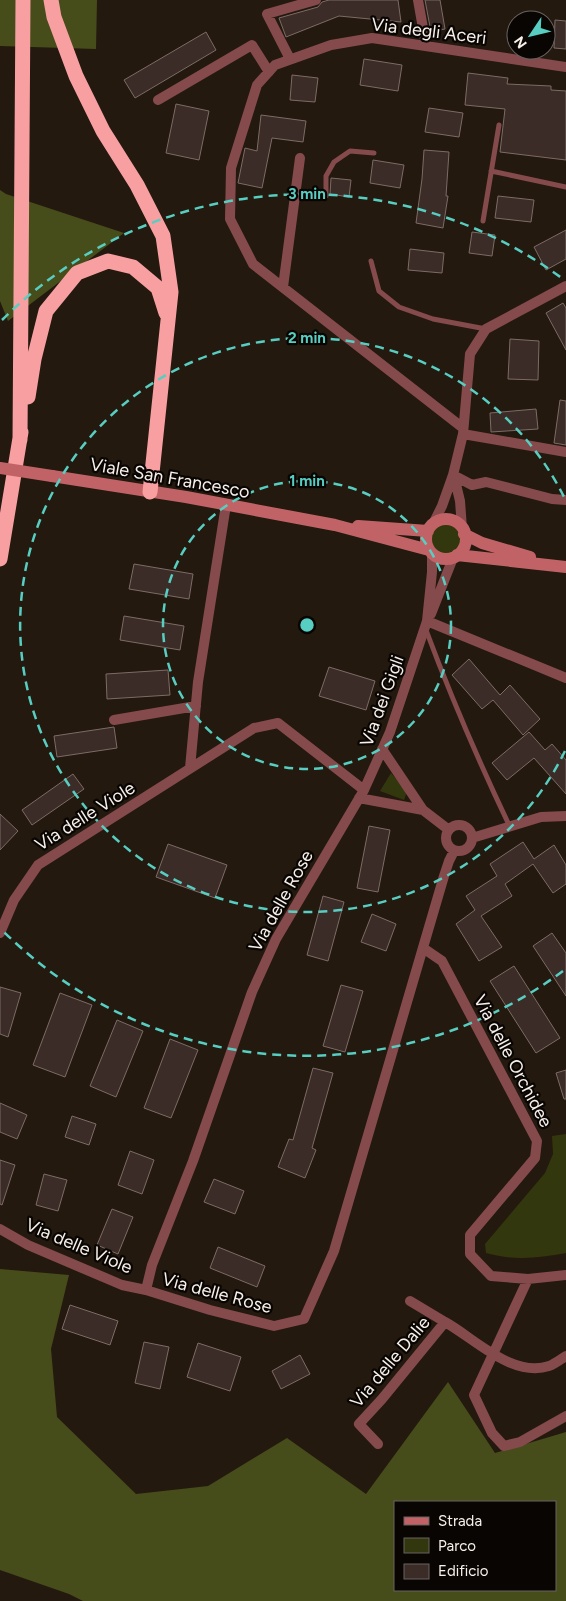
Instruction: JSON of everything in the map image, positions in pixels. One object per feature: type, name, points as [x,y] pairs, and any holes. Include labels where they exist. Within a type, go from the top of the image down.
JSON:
[{"type":"highway","points":[[20,440],[23,0]]},
{"type":"highway","points":[[51,0],[54,17],[76,76],[103,131],[138,186],[163,236],[172,292],[150,492]]},
{"type":"highway","points":[[0,557],[34,358],[46,311],[77,273],[108,261],[133,267],[158,288],[168,319]]},
{"type":"street","points":[[290,59],[267,14],[316,0]]},
{"type":"street","points":[[418,0],[426,45]]},
{"type":"street","name":"Via degli Aceri","points":[[463,431],[253,264],[230,219],[231,168],[257,85],[275,65],[330,45],[372,38],[566,67]]},
{"type":"street","points":[[158,100],[252,45],[269,72]]},
{"type":"street","points":[[283,287],[300,158]]},
{"type":"street","points":[[565,567],[496,554],[441,559],[431,552],[426,541],[454,476],[463,431],[470,354],[486,328],[566,286]]},
{"type":"street","points":[[463,431],[566,452]]},
{"type":"street","name":"Viale San Francesco","points":[[0,468],[150,492],[335,525],[397,545],[431,552]]},
{"type":"street","points":[[454,476],[472,485],[486,482],[552,499],[566,500]]},
{"type":"street","points":[[454,476],[460,501],[464,546],[455,557]]},
{"type":"street","points":[[190,768],[198,682],[226,505]]},
{"type":"street","points":[[431,527],[444,520],[450,520],[496,554]]},
{"type":"street","name":"Viale San Francesco","points":[[335,525],[431,527]]},
{"type":"street","points":[[397,545],[400,526]]},
{"type":"street","name":"Via dei Gigli","points":[[426,625],[432,572],[431,552]]},
{"type":"street","name":"Via dei Gigli","points":[[361,794],[382,749],[426,625],[455,557]]},
{"type":"street","points":[[426,625],[566,678]]},
{"type":"street","points":[[114,720],[196,706]]},
{"type":"street","name":"Via delle Viole","points":[[0,933],[14,900],[38,865],[254,728],[278,723],[361,794]]},
{"type":"street","points":[[382,749],[423,810],[449,830]]},
{"type":"street","points":[[361,794],[423,810]]},
{"type":"street","name":"Via delle Rose","points":[[361,794],[276,939],[252,992],[193,1161],[152,1265],[146,1290],[210,1310],[274,1326],[304,1319],[334,1251],[449,861],[454,850]]},
{"type":"street","points":[[472,838],[541,817],[566,816]]},
{"type":"street","points":[[456,825],[465,827],[471,833],[472,838],[470,846],[463,851],[450,848],[446,841],[449,830],[456,825]]},
{"type":"street","name":"Via delle Orchidee","points":[[423,948],[442,961],[537,1141],[535,1158],[470,1235],[470,1254],[491,1276],[528,1279],[566,1275]]},
{"type":"street","name":"Via delle Viole","points":[[0,1229],[28,1245],[122,1285],[146,1290]]},
{"type":"street","points":[[528,1279],[474,1395],[492,1433],[504,1446],[520,1442],[566,1416]]},
{"type":"street","name":"Via delle Dalie","points":[[410,1301],[493,1355],[524,1368],[548,1366],[566,1356]]},
{"type":"street","name":"Via delle Dalie","points":[[378,1444],[359,1424],[445,1322]]},
{"type":"lane","points":[[483,220],[499,125]]},
{"type":"lane","points":[[326,196],[326,176],[334,162],[350,151],[374,153]]},
{"type":"lane","points":[[491,171],[566,187]]},
{"type":"lane","points":[[371,261],[379,292],[399,307],[433,319],[486,328]]},
{"type":"lane","points":[[426,625],[451,696],[484,774],[510,827]]},
{"type":"green space","points":[[0,0],[97,0],[96,49],[0,46]]},
{"type":"green space","points":[[0,190],[6,194],[124,233],[8,321],[0,301]]},
{"type":"green space","points":[[446,525],[452,526],[460,534],[460,546],[452,554],[446,555],[440,554],[432,546],[431,540],[432,534],[440,526]]},
{"type":"green space","points":[[391,773],[407,792],[404,800],[380,791]]},
{"type":"green space","points":[[566,1134],[566,1253],[526,1258],[497,1256],[486,1253],[485,1244],[545,1173],[553,1154],[552,1136]]},
{"type":"green space","points":[[0,1269],[69,1275],[51,1349],[57,1417],[136,1494],[208,1486],[287,1438],[366,1494],[448,1382],[495,1453],[566,1432],[566,1601],[83,1601],[69,1594],[0,1570]]},
{"type":"building","points":[[329,0],[398,0],[401,22],[339,16],[286,37],[279,18],[318,7],[322,2]]},
{"type":"building","points":[[425,0],[440,0],[445,29],[431,32]]},
{"type":"building","points":[[556,20],[566,21],[566,49],[556,48]]},
{"type":"building","points":[[206,32],[216,50],[135,98],[124,80]]},
{"type":"building","points":[[364,59],[402,65],[398,91],[360,85]]},
{"type":"building","points":[[468,73],[508,78],[507,84],[551,86],[551,90],[566,91],[566,160],[500,152],[505,109],[465,105]]},
{"type":"building","points":[[292,75],[318,78],[315,102],[290,100]]},
{"type":"building","points":[[176,104],[209,111],[199,160],[166,153]]},
{"type":"building","points":[[429,108],[463,113],[459,137],[425,132]]},
{"type":"building","points":[[261,115],[306,121],[303,142],[272,138],[262,188],[238,183],[245,148],[257,151]]},
{"type":"building","points":[[424,150],[449,152],[446,196],[448,196],[443,228],[416,223]]},
{"type":"building","points":[[373,160],[404,165],[400,188],[370,183]]},
{"type":"building","points":[[331,178],[351,180],[349,197],[330,194]]},
{"type":"building","points":[[498,196],[534,200],[531,222],[495,218]]},
{"type":"building","points":[[566,230],[566,259],[546,270],[534,247]]},
{"type":"building","points":[[472,232],[495,235],[492,256],[469,253]]},
{"type":"building","points":[[410,249],[444,253],[442,273],[408,270]]},
{"type":"building","points":[[563,303],[566,308],[566,350],[546,313]]},
{"type":"building","points":[[510,339],[539,341],[538,380],[508,379]]},
{"type":"building","points":[[560,400],[566,401],[566,445],[554,443]]},
{"type":"building","points":[[536,409],[538,429],[491,432],[490,413]]},
{"type":"building","points":[[134,564],[193,574],[189,599],[129,589]]},
{"type":"building","points":[[124,616],[184,626],[180,650],[120,640]]},
{"type":"building","points":[[469,659],[500,695],[510,685],[540,719],[523,735],[493,700],[482,709],[452,675]]},
{"type":"building","points":[[329,667],[375,681],[366,710],[319,696]]},
{"type":"building","points":[[168,670],[170,695],[107,699],[106,674]]},
{"type":"building","points":[[114,727],[117,748],[57,757],[54,736]]},
{"type":"building","points":[[529,732],[545,750],[552,744],[566,760],[566,794],[534,758],[507,780],[492,763]]},
{"type":"building","points":[[73,774],[84,789],[32,825],[22,810]]},
{"type":"building","points":[[0,814],[18,831],[0,850]]},
{"type":"building","points":[[369,826],[390,830],[378,892],[357,888]]},
{"type":"building","points":[[523,842],[534,859],[554,845],[566,865],[566,884],[553,893],[533,864],[505,884],[512,896],[481,916],[502,947],[479,961],[456,924],[475,910],[466,896],[497,876],[490,864]]},
{"type":"building","points":[[168,844],[227,865],[215,898],[156,877]]},
{"type":"building","points":[[323,896],[344,902],[328,961],[307,955]]},
{"type":"building","points":[[372,914],[396,924],[386,951],[361,942]]},
{"type":"building","points":[[552,933],[566,953],[566,996],[533,946]]},
{"type":"building","points":[[514,966],[560,1038],[536,1053],[490,981]]},
{"type":"building","points":[[341,985],[363,991],[345,1052],[323,1046]]},
{"type":"building","points":[[0,987],[21,993],[8,1037],[0,1034]]},
{"type":"building","points":[[60,993],[92,1005],[65,1077],[33,1065]]},
{"type":"building","points":[[117,1020],[143,1031],[116,1097],[90,1086]]},
{"type":"building","points":[[170,1039],[198,1050],[171,1118],[144,1108]]},
{"type":"building","points":[[313,1068],[333,1073],[312,1148],[316,1150],[305,1178],[278,1167],[289,1139],[293,1140]]},
{"type":"building","points":[[566,1070],[566,1099],[564,1099],[556,1073]]},
{"type":"building","points":[[0,1103],[27,1115],[17,1139],[0,1132]]},
{"type":"building","points":[[72,1116],[96,1124],[89,1145],[65,1137]]},
{"type":"building","points":[[130,1151],[154,1160],[142,1194],[118,1185]]},
{"type":"building","points":[[0,1160],[15,1165],[2,1205],[0,1204]]},
{"type":"building","points":[[44,1174],[67,1180],[58,1211],[36,1205]]},
{"type":"building","points":[[214,1179],[244,1191],[235,1214],[204,1202]]},
{"type":"building","points":[[112,1209],[133,1217],[118,1254],[97,1245]]},
{"type":"building","points":[[218,1247],[265,1266],[257,1287],[210,1268]]},
{"type":"building","points":[[70,1305],[118,1321],[110,1345],[62,1329]]},
{"type":"building","points":[[144,1342],[169,1347],[160,1389],[135,1383]]},
{"type":"building","points":[[198,1343],[241,1357],[230,1391],[187,1377]]},
{"type":"building","points":[[300,1355],[310,1374],[281,1389],[272,1371]]}]
